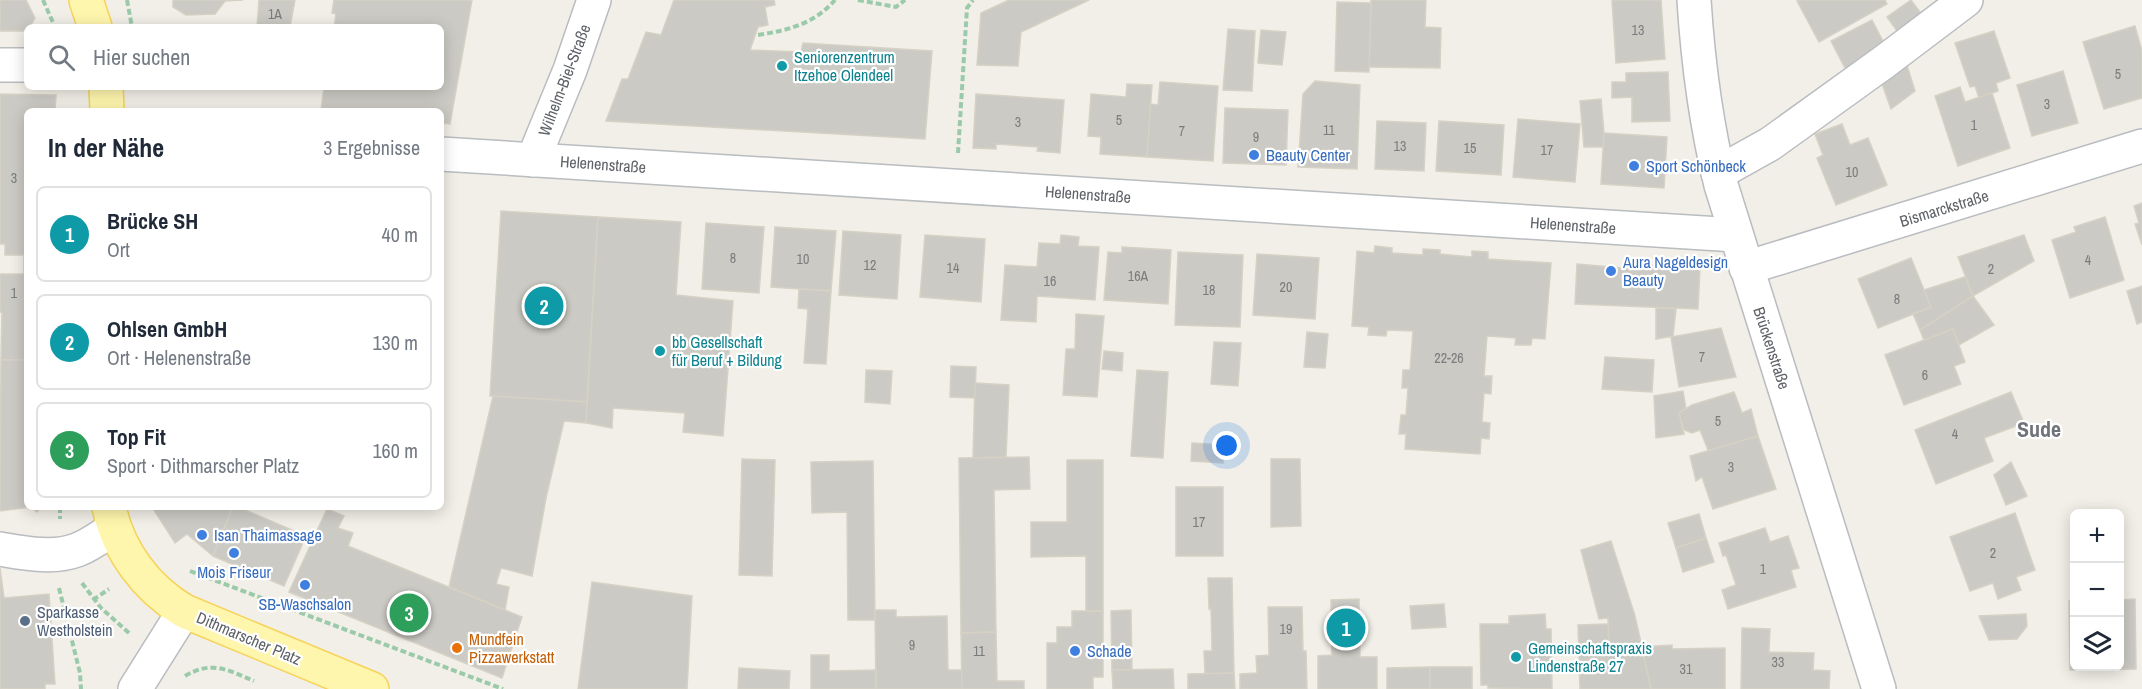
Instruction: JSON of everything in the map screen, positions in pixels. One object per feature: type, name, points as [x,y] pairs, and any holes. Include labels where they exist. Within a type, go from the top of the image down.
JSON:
[{"type":"main road","points":[[86,0],[94,24]]},
{"type":"main road","points":[[106,90],[107,108]]},
{"type":"main road","name":"Dithmarscher Platz","points":[[111,517],[136,570],[169,602],[184,611],[372,689]]},
{"type":"street","name":"Wilhelm-Biel-Straße","points":[[533,160],[570,70],[594,0]]},
{"type":"street","name":"Brückenstraße","points":[[1694,0],[1697,51],[1707,128],[1718,173],[1879,689]]},
{"type":"street","points":[[1718,173],[1770,144],[1966,0]]},
{"type":"street","points":[[0,65],[24,66]]},
{"type":"street","name":"Bismarckstraße","points":[[1746,268],[2142,146]]},
{"type":"street","name":"Helenenstraße","points":[[444,154],[1736,235]]},
{"type":"street","points":[[0,549],[46,554],[76,550],[111,517]]},
{"type":"street","points":[[135,689],[184,611]]},
{"type":"path","points":[[43,0],[54,24]]},
{"type":"path","points":[[758,35],[791,29],[825,12],[835,0]]},
{"type":"path","points":[[858,0],[896,7],[905,0]]},
{"type":"path","points":[[956,186],[967,8],[973,0]]},
{"type":"path","points":[[46,554],[63,597],[80,673],[81,689]]},
{"type":"path","points":[[188,570],[503,689]]},
{"type":"building","points":[[0,0],[26,0],[35,18],[32,24],[24,24],[24,31],[0,31]]},
{"type":"building","points":[[173,0],[243,0],[225,1],[215,14],[186,15],[173,7]]},
{"type":"building","points":[[259,0],[295,0],[291,24],[257,24]]},
{"type":"building","points":[[334,0],[472,0],[450,124],[444,123],[444,108],[321,108],[324,90],[444,90],[444,24],[334,24],[336,14],[332,13]]},
{"type":"building","name":"Seniorenzentrum Itzehoe Olendeel","points":[[674,0],[774,0],[775,5],[765,7],[768,25],[758,27],[750,50],[801,52],[803,43],[932,51],[925,139],[606,121],[622,79],[628,79],[646,32],[661,35]]},
{"type":"building","points":[[1009,0],[1089,0],[1021,32],[1018,66],[977,65],[981,13]]},
{"type":"building","points":[[1371,0],[1426,0],[1425,27],[1441,28],[1440,68],[1369,67]]},
{"type":"building","points":[[1612,0],[1661,0],[1665,59],[1616,63]]},
{"type":"building","points":[[1885,0],[1887,4],[1819,42],[1797,1]]},
{"type":"building","points":[[1911,0],[1926,20],[1902,38],[1887,17]]},
{"type":"building","points":[[1337,2],[1371,3],[1369,72],[1335,71]]},
{"type":"building","points":[[1872,20],[1886,47],[1845,68],[1831,41]]},
{"type":"building","points":[[2135,26],[2142,51],[2142,98],[2104,109],[2083,42]]},
{"type":"building","points":[[1228,29],[1255,31],[1252,91],[1223,90]]},
{"type":"building","points":[[1261,30],[1286,32],[1282,65],[1258,63]]},
{"type":"building","points":[[1994,31],[2010,78],[1996,83],[1998,91],[1979,98],[1975,86],[1970,87],[1955,43]]},
{"type":"building","points":[[1905,59],[1915,91],[1891,109],[1880,78]]},
{"type":"building","points":[[2063,71],[2078,123],[2032,136],[2017,85]]},
{"type":"building","points":[[1668,72],[1670,121],[1632,122],[1632,97],[1612,98],[1612,82],[1626,82],[1626,73]]},
{"type":"building","points":[[1315,81],[1360,85],[1357,169],[1298,167],[1303,94]]},
{"type":"building","points":[[1160,82],[1218,86],[1213,161],[1147,157],[1150,104],[1158,105]]},
{"type":"building","points":[[1127,84],[1152,85],[1147,157],[1100,154],[1101,137],[1088,136],[1091,94],[1126,97]]},
{"type":"building","points":[[1960,87],[1965,102],[1992,93],[2010,148],[1958,166],[1935,96]]},
{"type":"building","points":[[0,94],[56,95],[55,108],[24,108],[24,255],[5,255],[5,244],[0,244]]},
{"type":"building","points":[[976,94],[1064,100],[1060,153],[1037,151],[1038,147],[996,144],[996,149],[973,148]]},
{"type":"building","points":[[1601,99],[1603,147],[1584,147],[1580,101]]},
{"type":"building","points":[[1225,108],[1288,110],[1286,165],[1223,163]]},
{"type":"building","points":[[1518,119],[1580,124],[1575,182],[1513,177]]},
{"type":"building","points":[[1377,121],[1426,123],[1424,171],[1375,169]]},
{"type":"building","points":[[1439,121],[1504,125],[1501,175],[1436,171]]},
{"type":"building","points":[[1842,124],[1850,145],[1868,138],[1887,185],[1836,205],[1817,158],[1823,155],[1815,134]]},
{"type":"building","name":"Sport Schönbeck","points":[[1604,133],[1667,137],[1664,188],[1601,184]]},
{"type":"building","points":[[2142,203],[2142,245],[2135,224],[2139,223],[2134,206]]},
{"type":"building","points":[[501,211],[598,217],[587,402],[490,396]]},
{"type":"building","name":"bb Gesellschaft für Beruf + Bildung","points":[[598,217],[681,222],[676,295],[733,301],[723,436],[683,432],[685,413],[613,408],[612,428],[586,423]]},
{"type":"building","points":[[2105,217],[2124,280],[2070,298],[2052,240],[2076,232],[2074,227]]},
{"type":"building","points":[[706,223],[764,227],[759,293],[702,289]]},
{"type":"building","points":[[775,227],[836,231],[831,291],[771,287]]},
{"type":"building","points":[[843,231],[901,235],[897,299],[839,295]]},
{"type":"building","points":[[925,235],[985,239],[981,302],[920,297]]},
{"type":"building","points":[[1061,235],[1079,237],[1078,246],[1099,247],[1095,300],[1037,296],[1036,322],[1001,320],[1005,265],[1037,267],[1039,243],[1060,244]]},
{"type":"building","points":[[2024,235],[2034,261],[1973,296],[1958,257]]},
{"type":"building","points":[[1375,246],[1392,248],[1392,253],[1423,255],[1423,249],[1440,250],[1440,254],[1472,257],[1472,251],[1488,252],[1488,259],[1551,263],[1545,339],[1532,338],[1531,345],[1515,345],[1516,338],[1487,336],[1484,376],[1492,376],[1491,394],[1484,393],[1482,422],[1490,423],[1489,439],[1481,438],[1480,454],[1405,449],[1406,434],[1399,434],[1401,415],[1406,415],[1408,388],[1402,388],[1403,370],[1410,370],[1413,331],[1387,330],[1386,336],[1368,335],[1369,327],[1352,326],[1357,251],[1374,253]]},
{"type":"building","points":[[1122,247],[1171,250],[1168,304],[1104,300],[1108,252],[1122,253]]},
{"type":"building","points":[[1178,252],[1243,255],[1240,327],[1175,325]]},
{"type":"building","points":[[1257,254],[1319,258],[1315,319],[1253,315]]},
{"type":"building","points":[[1911,258],[1931,307],[1878,328],[1858,279]]},
{"type":"building","points":[[1577,264],[1635,269],[1634,264],[1700,268],[1698,309],[1575,304]]},
{"type":"building","points":[[0,274],[24,274],[24,360],[1,360]]},
{"type":"building","points":[[1965,277],[1973,296],[1920,330],[1913,314],[1931,307],[1924,290]]},
{"type":"building","points":[[2142,286],[2142,322],[2137,324],[2127,291]]},
{"type":"building","points":[[799,289],[831,291],[826,364],[804,363],[808,309],[798,308]]},
{"type":"building","points":[[1973,296],[1994,325],[1959,345],[1953,329],[1924,340],[1920,330]]},
{"type":"building","points":[[1656,308],[1676,309],[1673,336],[1656,339]]},
{"type":"building","points":[[1076,314],[1104,316],[1097,397],[1063,395],[1066,349],[1075,349]]},
{"type":"building","points":[[1721,328],[1736,377],[1679,387],[1671,337]]},
{"type":"building","points":[[1953,329],[1965,362],[1954,366],[1961,384],[1904,405],[1885,355]]},
{"type":"building","points":[[1307,332],[1328,334],[1325,368],[1304,367]]},
{"type":"building","points":[[1214,342],[1241,343],[1238,386],[1211,384]]},
{"type":"building","points":[[1104,351],[1123,353],[1122,371],[1102,369]]},
{"type":"building","points":[[1605,357],[1654,360],[1652,392],[1602,389]]},
{"type":"building","points":[[1,360],[24,360],[24,508],[0,511]]},
{"type":"building","points":[[951,366],[976,367],[975,398],[950,397]]},
{"type":"building","points":[[866,370],[892,371],[890,404],[865,402]]},
{"type":"building","points":[[1137,370],[1168,372],[1163,458],[1131,456]]},
{"type":"building","points":[[975,383],[1009,385],[1006,457],[973,458]]},
{"type":"building","points":[[1683,391],[1686,409],[1679,413],[1684,434],[1656,438],[1654,396]]},
{"type":"building","points":[[1734,392],[1742,413],[1751,409],[1758,436],[1709,452],[1700,430],[1692,433],[1684,430],[1679,413],[1692,405]]},
{"type":"building","points":[[2011,392],[2024,423],[1984,438],[1993,461],[1936,484],[1915,430]]},
{"type":"building","points":[[493,396],[587,402],[586,423],[564,421],[546,498],[532,576],[501,568],[496,584],[509,587],[505,610],[449,587]]},
{"type":"building","points":[[1758,436],[1776,489],[1713,509],[1702,477],[1696,481],[1690,456]]},
{"type":"building","points":[[1192,443],[1224,445],[1223,463],[1191,461]]},
{"type":"building","points":[[1029,457],[1030,489],[994,490],[996,632],[961,633],[959,458]]},
{"type":"building","points":[[742,459],[775,460],[772,576],[739,575]]},
{"type":"building","points":[[1271,459],[1300,459],[1301,526],[1271,527]]},
{"type":"building","points":[[1067,460],[1103,460],[1103,611],[1086,611],[1086,556],[1031,557],[1031,522],[1067,522]]},
{"type":"building","points":[[873,461],[875,620],[848,620],[847,512],[812,513],[811,462]]},
{"type":"building","points":[[2011,462],[2027,496],[2006,505],[1994,475]]},
{"type":"building","points":[[1176,487],[1223,487],[1223,556],[1176,556]]},
{"type":"building","points":[[154,510],[232,510],[213,556],[187,534],[175,543]]},
{"type":"building","points":[[232,510],[245,510],[306,536],[284,586],[213,556]]},
{"type":"building","points":[[327,510],[329,510],[344,516],[338,528],[353,533],[348,546],[522,617],[502,678],[289,592]]},
{"type":"building","points":[[2015,513],[2035,570],[2016,577],[2021,590],[1998,599],[1993,583],[1970,591],[1950,537]]},
{"type":"building","points":[[1699,514],[1706,538],[1676,548],[1668,523]]},
{"type":"building","points":[[1765,528],[1770,542],[1788,536],[1799,568],[1791,570],[1796,587],[1728,609],[1722,590],[1736,585],[1726,555],[1723,556],[1719,543]]},
{"type":"building","points":[[1706,538],[1714,562],[1683,572],[1676,548]]},
{"type":"building","points":[[1611,541],[1635,616],[1642,647],[1609,646],[1608,618],[1599,619],[1581,550]]},
{"type":"building","name":"Sparkasse Westholstein","points":[[0,568],[4,598],[49,594],[55,684],[45,684],[45,689],[0,689]]},
{"type":"building","points":[[1208,578],[1232,578],[1234,673],[1205,674],[1204,651],[1212,651]]},
{"type":"building","points":[[592,582],[692,596],[687,689],[578,689]]},
{"type":"building","points":[[1359,599],[1360,657],[1377,657],[1377,689],[1318,689],[1318,656],[1332,655],[1331,600]]},
{"type":"building","points":[[2135,599],[2136,669],[2124,669],[2124,600]]},
{"type":"building","points":[[2069,601],[2070,601],[2070,670]]},
{"type":"building","points":[[1444,604],[1446,627],[1412,629],[1410,606]]},
{"type":"building","points":[[1268,607],[1302,607],[1307,689],[1240,689],[1240,674],[1257,673],[1256,656],[1269,655]]},
{"type":"building","points":[[875,610],[896,610],[896,617],[947,616],[948,670],[962,670],[962,689],[876,689]]},
{"type":"building","points":[[1131,610],[1132,670],[1112,670],[1111,611]]},
{"type":"building","name":"Schade","points":[[1072,611],[1103,611],[1103,677],[1093,677],[1093,689],[1047,689],[1047,643],[1057,643],[1057,627],[1072,627]]},
{"type":"building","name":"Gemeinschaftspraxis Lindenstraße 27","points":[[1545,614],[1546,629],[1551,629],[1552,689],[1488,688],[1488,685],[1481,685],[1480,624],[1509,624],[1509,616]]},
{"type":"building","points":[[2026,614],[2027,626],[2017,639],[1989,640],[1979,616]]},
{"type":"building","points":[[1608,624],[1609,646],[1642,647],[1651,689],[1580,689],[1578,625]]},
{"type":"building","points":[[1742,628],[1770,629],[1769,652],[1814,653],[1813,670],[1830,671],[1829,689],[1741,689]]},
{"type":"building","points":[[996,632],[997,681],[1024,681],[1024,689],[962,689],[961,633]]},
{"type":"building","points":[[1672,645],[1672,649],[1725,648],[1725,689],[1651,689],[1642,647]]},
{"type":"building","points":[[811,655],[829,655],[829,671],[876,670],[876,689],[811,689]]},
{"type":"building","points":[[1430,667],[1430,689],[1387,689],[1387,668]]},
{"type":"building","points":[[1430,667],[1472,667],[1472,689],[1430,689]]},
{"type":"building","points":[[739,668],[790,671],[789,689],[738,689]]},
{"type":"building","points":[[1173,669],[1174,689],[1113,689],[1112,670]]},
{"type":"building","points":[[1234,673],[1235,689],[1188,689],[1188,674]]},
{"type":"place","name":"Seniorenzentrum Itzehoe Olendeel","points":[[782,66]]},
{"type":"place","name":"Beauty Center","points":[[1254,155]]},
{"type":"place","name":"Sport Schönbeck","points":[[1634,166]]},
{"type":"place","name":"Aura Nageldesign Beauty","points":[[1611,271]]},
{"type":"place","name":"Ohlsen GmbH","points":[[544,306]]},
{"type":"place","name":"bb Gesellschaft für Beruf + Bildung","points":[[660,351]]},
{"type":"place","name":"Isan Thaimassage","points":[[202,535]]},
{"type":"place","name":"Mois Friseur","points":[[234,553]]},
{"type":"place","name":"SB-Waschsalon","points":[[305,585]]},
{"type":"place","name":"Top Fit","points":[[409,613]]},
{"type":"place","name":"Sparkasse Westholstein","points":[[25,621]]},
{"type":"place","name":"Brücke SH","points":[[1346,628]]},
{"type":"place","name":"Mundfein Pizzawerkstatt","points":[[457,648]]},
{"type":"place","name":"Schade","points":[[1075,651]]},
{"type":"place","name":"Gemeinschaftspraxis Lindenstraße 27","points":[[1516,657]]},
{"type":"district","name":"Sude","points":[[2039,429]]}]
